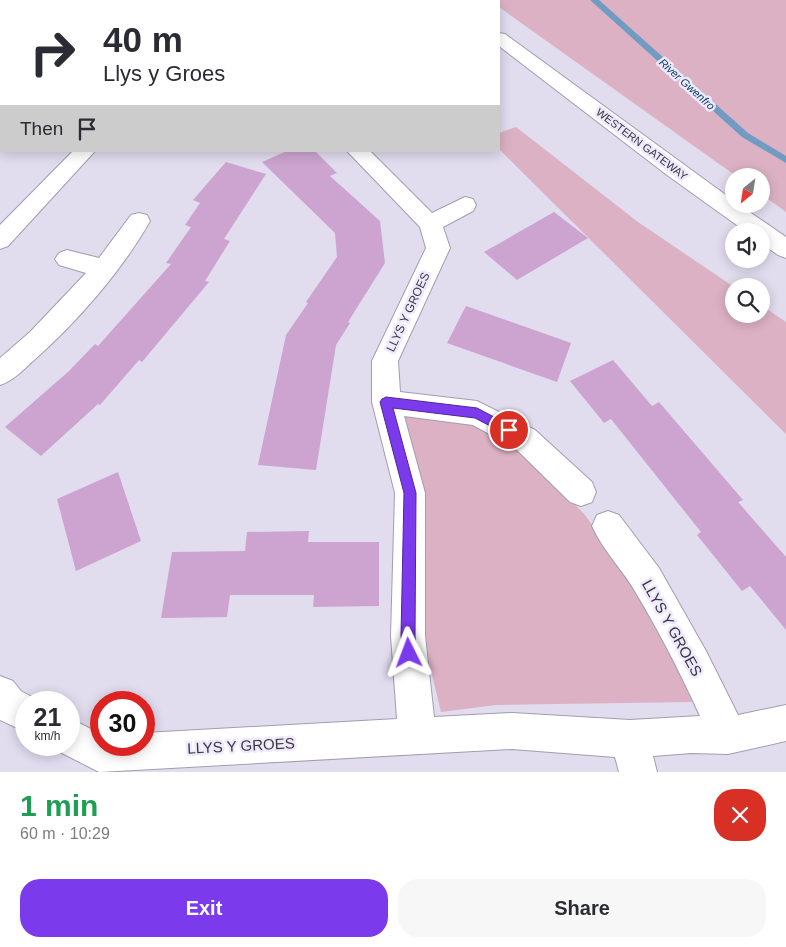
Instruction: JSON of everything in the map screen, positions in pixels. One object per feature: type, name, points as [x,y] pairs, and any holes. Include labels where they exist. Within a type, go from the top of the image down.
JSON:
[{"type":"street","name":"WESTERN GATEWAY","points":[[500,39],[675,170],[786,248]]},
{"type":"street","points":[[0,240],[85,152]]},
{"type":"street","name":"LLYS Y GROES","points":[[358,152],[430,224],[438,248],[386,361],[386,402],[410,493],[408,636],[417,736]]},
{"type":"street","points":[[430,224],[465,205]]},
{"type":"street","points":[[0,374],[39,340],[105,269],[139,221]]},
{"type":"street","points":[[67,260],[105,269]]},
{"type":"street","points":[[386,402],[477,413],[525,439],[581,492]]},
{"type":"street","name":"LLYS Y GROES","points":[[608,526],[647,580],[694,663],[728,735]]},
{"type":"street","name":"LLYS Y GROES","points":[[80,742],[101,754],[512,731],[634,756],[691,734],[728,735],[786,723]]},
{"type":"shaded area","points":[[500,0],[786,0],[786,212],[770,200],[770,168],[725,168],[500,8]]},
{"type":"shaded area","points":[[516,127],[638,222],[725,281],[725,323],[770,323],[770,311],[786,322],[786,434],[500,150],[500,133]]},
{"type":"shaded area","points":[[399,410],[475,422],[520,448],[585,515],[641,593],[680,665],[692,702],[496,705],[441,712],[425,646]]},
{"type":"building","points":[[285,152],[316,152],[337,173],[330,176],[380,221],[385,263],[336,345],[316,470],[258,465],[286,335],[337,257],[335,233],[262,162]]},
{"type":"building","points":[[226,162],[266,174],[224,239],[230,241],[205,281],[209,282],[142,362],[139,360],[100,405],[98,404],[41,456],[5,427],[69,371],[95,344],[98,346],[171,264],[166,263],[191,227],[185,225],[200,203],[193,200]]},
{"type":"building","points":[[554,212],[588,238],[517,280],[484,252]]},
{"type":"building","points":[[466,306],[571,343],[557,382],[447,343]]},
{"type":"building","points":[[613,360],[652,406],[659,402],[743,500],[738,502],[786,557],[786,630],[750,586],[742,591],[697,535],[701,532],[611,419],[604,423],[570,381]]},
{"type":"building","points":[[118,472],[141,541],[76,571],[57,499]]},
{"type":"building","points":[[309,531],[308,542],[379,542],[379,606],[313,607],[314,595],[230,595],[227,617],[161,618],[172,552],[245,551],[247,532]]},
{"type":"waterway","name":"River Gwenfro","points":[[594,0],[745,135],[786,160]]},
{"type":"route","points":[[409,653],[410,493],[386,402],[477,413],[509,430]]}]
